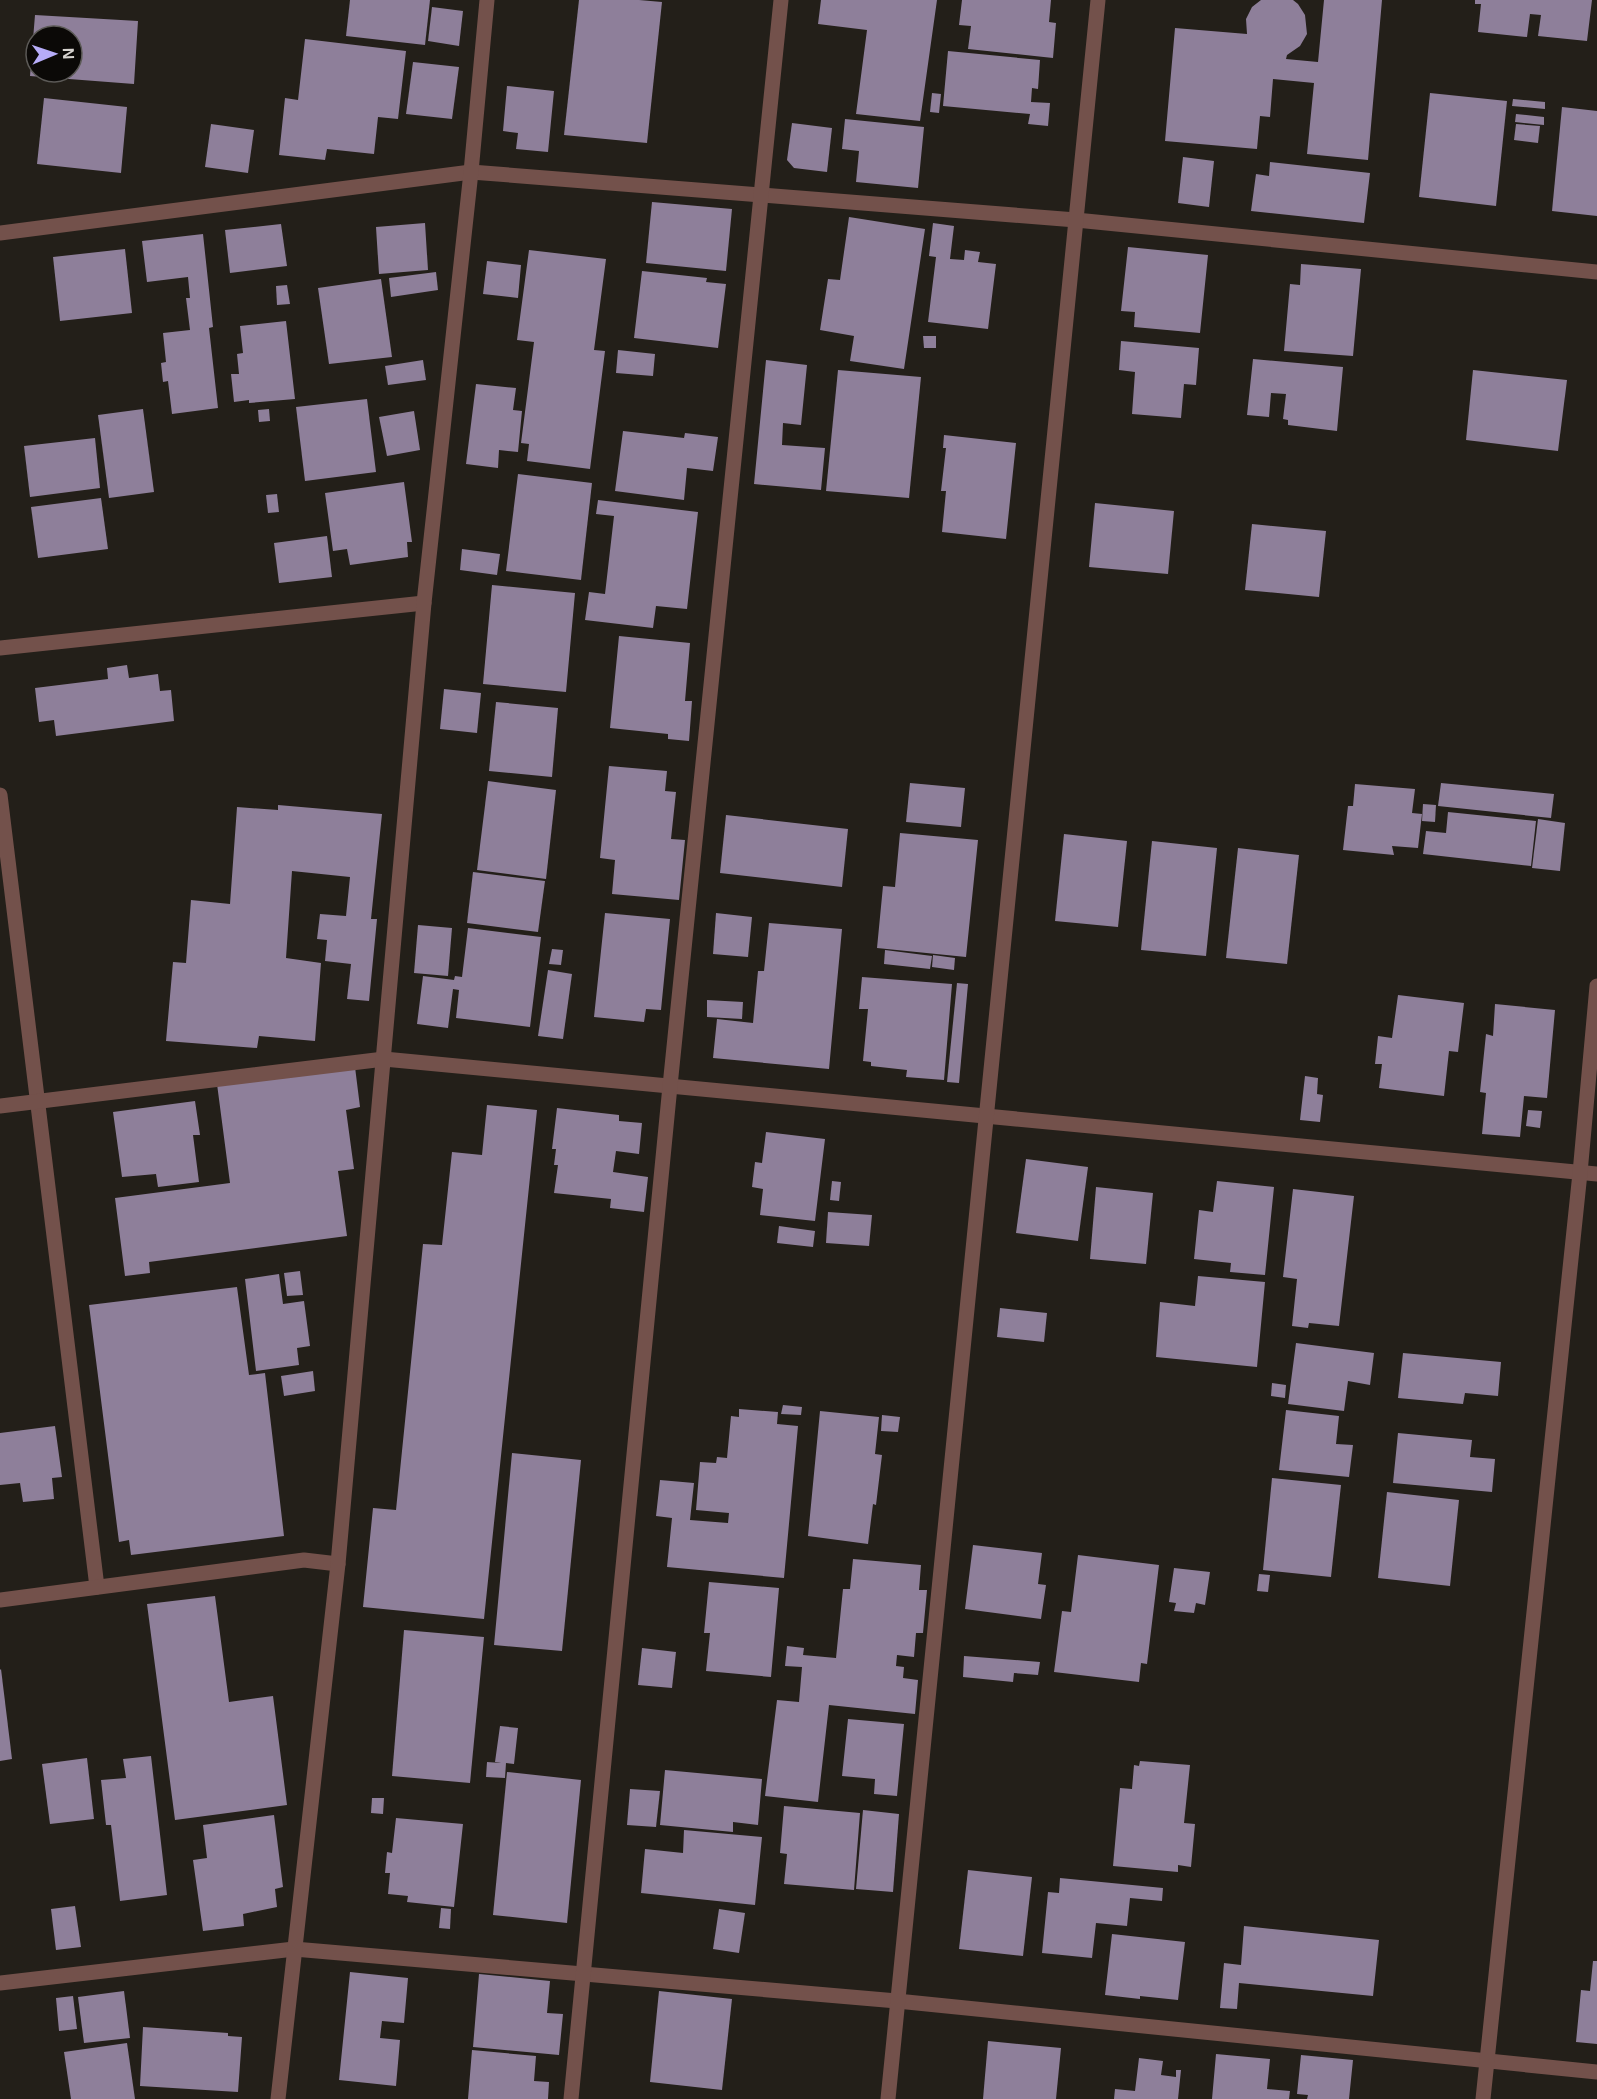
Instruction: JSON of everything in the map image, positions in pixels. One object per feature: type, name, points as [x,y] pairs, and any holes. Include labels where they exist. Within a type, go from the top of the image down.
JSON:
[{"type":"street","points":[[278,2099],[338,1564],[424,603],[471,172],[487,0]]},
{"type":"street","points":[[571,2099],[670,1086],[781,0]]},
{"type":"street","points":[[888,2099],[1098,0]]},
{"type":"street","points":[[0,233],[471,172],[1076,220],[1597,272]]},
{"type":"street","points":[[0,648],[424,603]]},
{"type":"street","points":[[0,795],[97,1587]]},
{"type":"street","points":[[1484,2099],[1580,1173],[1597,986]]},
{"type":"street","points":[[0,1106],[384,1059],[1597,1174]]},
{"type":"street","points":[[0,1600],[304,1560],[338,1564]]},
{"type":"street","points":[[0,1983],[294,1949],[897,2001],[1597,2072]]},
{"type":"building","points":[[350,0],[430,0],[425,45],[346,36]]},
{"type":"building","points":[[579,0],[662,2],[647,143],[564,135]]},
{"type":"building","points":[[821,0],[937,0],[920,121],[856,114],[867,30],[818,24]]},
{"type":"building","points":[[962,0],[1051,0],[1049,22],[1056,23],[1053,58],[968,49],[971,26],[959,25]]},
{"type":"building","points":[[1261,0],[1293,0],[1298,4],[1305,15],[1307,34],[1300,46],[1287,55],[1286,59],[1318,62],[1324,0],[1382,0],[1368,160],[1307,154],[1314,83],[1273,79],[1270,117],[1260,116],[1257,149],[1165,141],[1175,28],[1247,34],[1246,19],[1252,7]]},
{"type":"building","points":[[1475,0],[1592,0],[1587,41],[1538,36],[1541,15],[1530,14],[1527,37],[1478,32],[1481,4],[1475,4]]},
{"type":"building","points":[[432,7],[463,11],[459,46],[428,41]]},
{"type":"building","points":[[35,15],[138,21],[134,84],[84,80],[84,24],[34,24]]},
{"type":"building","points":[[305,39],[406,51],[398,119],[378,117],[374,154],[327,149],[325,160],[279,155],[285,98],[298,100]]},
{"type":"building","points":[[948,51],[1040,60],[1038,89],[1032,88],[1031,102],[1050,103],[1048,126],[1028,124],[1030,114],[943,106]]},
{"type":"building","points":[[413,62],[459,67],[452,119],[406,114]]},
{"type":"building","points":[[507,86],[554,91],[548,152],[516,149],[518,133],[503,131]]},
{"type":"building","points":[[932,93],[941,94],[939,113],[930,112]]},
{"type":"building","points":[[1430,93],[1507,101],[1496,206],[1419,197]]},
{"type":"building","points":[[44,98],[127,107],[121,173],[37,164]]},
{"type":"building","points":[[1513,99],[1545,102],[1545,109],[1512,106]]},
{"type":"building","points":[[1562,107],[1597,111],[1597,216],[1552,211]]},
{"type":"building","points":[[1516,114],[1544,117],[1544,125],[1515,122]]},
{"type":"building","points":[[845,119],[924,127],[918,188],[856,182],[859,151],[842,149]]},
{"type":"building","points":[[792,123],[832,128],[827,172],[794,168],[787,160]]},
{"type":"building","points":[[211,124],[254,130],[248,173],[205,167]]},
{"type":"building","points":[[1516,124],[1540,126],[1538,143],[1514,140]]},
{"type":"building","points":[[1183,157],[1214,161],[1209,207],[1178,203]]},
{"type":"building","points":[[1270,162],[1370,173],[1364,223],[1251,211],[1256,174],[1269,176]]},
{"type":"building","points":[[652,202],[732,209],[726,271],[646,263]]},
{"type":"building","points":[[849,217],[925,229],[904,369],[850,361],[854,336],[820,330],[828,279],[840,280]]},
{"type":"building","points":[[425,223],[428,270],[379,274],[376,227]]},
{"type":"building","points":[[933,223],[954,226],[950,259],[964,260],[965,250],[980,252],[978,262],[996,264],[988,329],[928,322],[936,257],[929,256]]},
{"type":"building","points":[[281,224],[287,266],[230,273],[225,230]]},
{"type":"building","points":[[203,234],[213,327],[209,328],[218,408],[172,414],[168,381],[163,382],[161,363],[166,362],[163,333],[190,330],[186,298],[190,298],[188,277],[147,282],[142,241]]},
{"type":"building","points":[[1128,247],[1208,255],[1200,333],[1134,327],[1135,312],[1121,311]]},
{"type":"building","points":[[125,249],[132,313],[60,321],[53,257]]},
{"type":"building","points":[[529,250],[606,259],[594,350],[605,351],[590,469],[527,461],[529,444],[521,443],[534,342],[517,340]]},
{"type":"building","points":[[487,261],[521,265],[518,298],[483,294]]},
{"type":"building","points":[[1301,264],[1361,269],[1353,356],[1284,351],[1290,284],[1300,285]]},
{"type":"building","points":[[642,271],[707,278],[706,282],[726,284],[718,348],[634,338]]},
{"type":"building","points":[[436,272],[438,290],[391,297],[389,278]]},
{"type":"building","points":[[381,279],[392,357],[329,364],[318,288]]},
{"type":"building","points":[[287,285],[290,304],[277,305],[276,286]]},
{"type":"building","points":[[286,321],[295,399],[234,402],[231,374],[239,374],[237,354],[243,353],[240,326]]},
{"type":"building","points":[[923,336],[936,336],[936,348],[924,348]]},
{"type":"building","points":[[1121,341],[1199,348],[1196,385],[1184,384],[1181,418],[1132,414],[1135,372],[1119,370]]},
{"type":"building","points":[[618,350],[655,354],[653,376],[616,373]]},
{"type":"building","points":[[1253,359],[1343,367],[1337,431],[1288,425],[1288,420],[1283,419],[1286,394],[1271,393],[1269,417],[1247,415]]},
{"type":"building","points":[[423,360],[426,380],[388,385],[385,366]]},
{"type":"building","points":[[766,360],[807,365],[801,425],[783,423],[782,445],[825,448],[821,490],[754,484]]},
{"type":"building","points":[[838,370],[921,377],[909,498],[826,491]]},
{"type":"building","points":[[1473,370],[1567,380],[1558,451],[1466,440]]},
{"type":"building","points":[[476,384],[516,388],[513,410],[522,411],[518,452],[499,450],[498,468],[466,464]]},
{"type":"building","points":[[367,399],[376,472],[305,481],[296,407]]},
{"type":"building","points":[[143,409],[154,492],[109,498],[98,415]]},
{"type":"building","points":[[269,409],[270,421],[259,422],[258,410]]},
{"type":"building","points":[[414,411],[420,450],[387,456],[379,417]]},
{"type":"building","points":[[623,431],[684,438],[685,433],[718,437],[713,471],[687,468],[684,500],[615,491]]},
{"type":"building","points":[[944,435],[1016,443],[1006,539],[942,532],[946,491],[941,491],[946,448],[943,448]]},
{"type":"building","points":[[95,438],[100,488],[30,497],[24,446]]},
{"type":"building","points":[[518,474],[592,483],[581,580],[506,571]]},
{"type":"building","points":[[404,482],[412,542],[407,542],[408,557],[350,565],[347,549],[333,551],[325,493]]},
{"type":"building","points":[[277,494],[279,512],[268,513],[266,495]]},
{"type":"building","points":[[101,498],[108,549],[38,558],[31,507]]},
{"type":"building","points":[[598,500],[698,512],[687,609],[656,606],[653,628],[585,620],[589,592],[605,594],[614,516],[596,514]]},
{"type":"building","points":[[1095,503],[1174,511],[1168,574],[1089,567]]},
{"type":"building","points":[[1252,524],[1326,531],[1319,597],[1245,590]]},
{"type":"building","points":[[327,536],[332,577],[279,583],[274,543]]},
{"type":"building","points":[[462,549],[500,554],[497,575],[460,570]]},
{"type":"building","points":[[492,585],[575,593],[566,692],[483,684]]},
{"type":"building","points":[[619,636],[690,643],[685,701],[692,701],[689,741],[668,739],[668,734],[610,728]]},
{"type":"building","points":[[127,665],[129,678],[158,674],[160,691],[171,690],[174,721],[56,736],[54,720],[39,722],[35,688],[108,679],[107,668]]},
{"type":"building","points":[[444,689],[481,693],[477,733],[440,729]]},
{"type":"building","points":[[496,702],[558,708],[552,777],[489,771]]},
{"type":"building","points":[[609,766],[667,771],[665,791],[676,792],[671,839],[685,840],[679,900],[612,894],[615,860],[600,858]]},
{"type":"building","points":[[488,781],[556,790],[546,879],[477,870]]},
{"type":"building","points":[[910,783],[965,788],[961,827],[906,822]]},
{"type":"building","points":[[1441,783],[1554,794],[1551,818],[1438,806]]},
{"type":"building","points":[[1355,784],[1415,789],[1412,813],[1422,814],[1418,848],[1392,846],[1394,855],[1343,850],[1348,806],[1353,806]]},
{"type":"building","points":[[1423,804],[1436,805],[1435,822],[1422,821]]},
{"type":"building","points":[[278,805],[382,814],[371,919],[377,919],[369,1001],[347,999],[351,964],[325,961],[327,940],[317,939],[320,914],[346,916],[350,877],[292,871],[286,958],[321,963],[315,1041],[259,1036],[257,1048],[166,1041],[173,962],[186,963],[191,900],[230,904],[237,807],[278,810]]},
{"type":"building","points":[[1448,812],[1536,821],[1531,866],[1423,854],[1426,831],[1446,833]]},
{"type":"building","points":[[726,815],[848,829],[842,887],[720,873]]},
{"type":"building","points":[[1538,819],[1565,823],[1560,871],[1532,868]]},
{"type":"building","points":[[900,833],[978,840],[966,957],[877,948],[883,886],[895,887]]},
{"type":"building","points":[[1064,834],[1127,841],[1118,927],[1055,921]]},
{"type":"building","points":[[1152,841],[1217,848],[1206,956],[1141,950]]},
{"type":"building","points":[[1238,848],[1299,855],[1287,964],[1226,958]]},
{"type":"building","points":[[473,872],[545,881],[538,932],[467,923]]},
{"type":"building","points":[[605,913],[670,919],[661,1010],[646,1009],[644,1022],[594,1017]]},
{"type":"building","points":[[716,913],[752,917],[748,957],[713,954]]},
{"type":"building","points":[[769,923],[842,929],[829,1069],[713,1058],[717,1019],[753,1023],[758,971],[764,971]]},
{"type":"building","points":[[418,925],[452,928],[448,976],[414,973]]},
{"type":"building","points":[[468,928],[541,937],[530,1027],[456,1018],[459,990],[453,989],[448,1028],[417,1024],[423,976],[454,980],[455,976],[462,977]]},
{"type":"building","points":[[552,949],[563,950],[561,965],[549,964]]},
{"type":"building","points":[[885,950],[932,956],[930,969],[884,964]]},
{"type":"building","points":[[933,955],[955,958],[954,970],[932,967]]},
{"type":"building","points":[[548,970],[572,974],[563,1039],[538,1036]]},
{"type":"building","points":[[862,977],[952,984],[944,1080],[906,1077],[907,1070],[871,1066],[871,1062],[863,1061],[868,1009],[859,1009]]},
{"type":"building","points":[[957,983],[968,984],[959,1083],[947,1082]]},
{"type":"building","points":[[1398,995],[1464,1003],[1458,1052],[1449,1051],[1444,1096],[1379,1088],[1382,1064],[1375,1064],[1378,1036],[1392,1038]]},
{"type":"building","points":[[707,1000],[743,1002],[742,1019],[707,1017]]},
{"type":"building","points":[[1495,1004],[1555,1010],[1547,1098],[1524,1096],[1520,1137],[1482,1134],[1486,1093],[1480,1092],[1486,1034],[1493,1036]]},
{"type":"building","points":[[355,1067],[360,1107],[346,1110],[354,1169],[338,1171],[347,1236],[149,1262],[150,1273],[125,1276],[115,1198],[230,1183],[217,1084]]},
{"type":"building","points":[[1305,1076],[1318,1078],[1317,1094],[1323,1095],[1320,1122],[1300,1120]]},
{"type":"building","points":[[195,1101],[200,1135],[193,1135],[199,1182],[158,1187],[156,1174],[122,1177],[113,1112]]},
{"type":"building","points":[[487,1105],[537,1110],[484,1619],[363,1607],[373,1508],[396,1510],[423,1244],[442,1245],[452,1152],[482,1155]]},
{"type":"building","points":[[557,1108],[619,1115],[619,1121],[642,1123],[639,1154],[616,1151],[613,1172],[648,1177],[644,1212],[610,1208],[611,1199],[554,1193],[558,1165],[554,1165],[556,1149],[552,1149]]},
{"type":"building","points":[[1528,1110],[1542,1111],[1540,1128],[1526,1126]]},
{"type":"building","points":[[766,1132],[825,1139],[815,1221],[760,1215],[763,1189],[752,1187],[755,1162],[762,1163]]},
{"type":"building","points":[[1026,1159],[1088,1167],[1078,1241],[1016,1233]]},
{"type":"building","points":[[832,1181],[841,1182],[839,1201],[830,1200]]},
{"type":"building","points":[[1217,1181],[1274,1187],[1265,1275],[1230,1272],[1231,1263],[1194,1259],[1199,1210],[1213,1212]]},
{"type":"building","points":[[1096,1187],[1153,1193],[1146,1264],[1090,1259]]},
{"type":"building","points":[[1293,1189],[1354,1196],[1339,1326],[1309,1323],[1308,1328],[1292,1326],[1297,1279],[1283,1277]]},
{"type":"building","points":[[828,1212],[872,1215],[869,1246],[826,1243]]},
{"type":"building","points":[[779,1226],[815,1231],[813,1247],[777,1243]]},
{"type":"building","points":[[300,1271],[303,1295],[287,1296],[284,1273]]},
{"type":"building","points":[[279,1274],[283,1304],[304,1301],[310,1346],[297,1348],[299,1365],[256,1371],[245,1279]]},
{"type":"building","points":[[1198,1276],[1265,1282],[1257,1367],[1156,1357],[1160,1302],[1195,1306]]},
{"type":"building","points":[[237,1287],[249,1375],[265,1373],[284,1536],[131,1555],[129,1540],[119,1542],[89,1305]]},
{"type":"building","points":[[1000,1308],[1047,1313],[1044,1342],[997,1337]]},
{"type":"building","points":[[1296,1343],[1374,1353],[1370,1385],[1348,1381],[1344,1411],[1288,1404]]},
{"type":"building","points":[[1403,1353],[1501,1362],[1498,1396],[1465,1393],[1463,1404],[1398,1398]]},
{"type":"building","points":[[313,1371],[315,1391],[284,1396],[281,1376]]},
{"type":"building","points":[[1272,1383],[1286,1385],[1285,1398],[1271,1396]]},
{"type":"building","points":[[783,1405],[802,1407],[801,1415],[781,1414]]},
{"type":"building","points":[[739,1409],[778,1412],[777,1424],[798,1426],[784,1578],[667,1567],[672,1518],[656,1516],[660,1480],[694,1483],[690,1520],[728,1523],[729,1513],[696,1510],[700,1462],[716,1463],[717,1457],[727,1458],[731,1416],[739,1417]]},
{"type":"building","points":[[1286,1410],[1339,1416],[1336,1444],[1353,1445],[1349,1477],[1279,1470]]},
{"type":"building","points":[[820,1411],[879,1417],[875,1454],[882,1455],[876,1505],[873,1504],[868,1544],[808,1536]]},
{"type":"building","points":[[882,1415],[900,1417],[898,1432],[881,1431]]},
{"type":"building","points":[[55,1426],[62,1477],[52,1478],[54,1499],[23,1502],[20,1483],[0,1485],[0,1433]]},
{"type":"building","points":[[1398,1433],[1472,1440],[1470,1457],[1495,1459],[1492,1492],[1393,1483]]},
{"type":"building","points":[[512,1453],[581,1460],[562,1651],[494,1645]]},
{"type":"building","points":[[1272,1478],[1341,1485],[1331,1577],[1263,1570]]},
{"type":"building","points":[[1387,1492],[1459,1500],[1450,1586],[1378,1578]]},
{"type":"building","points":[[973,1545],[1042,1553],[1038,1584],[1046,1585],[1041,1619],[965,1609]]},
{"type":"building","points":[[1078,1555],[1159,1565],[1147,1664],[1141,1663],[1139,1682],[1054,1672],[1062,1611],[1071,1612]]},
{"type":"building","points":[[853,1559],[921,1565],[919,1590],[927,1590],[923,1633],[916,1633],[914,1657],[897,1655],[896,1666],[904,1667],[903,1678],[918,1680],[915,1714],[829,1705],[818,1802],[765,1796],[777,1700],[799,1702],[802,1667],[785,1666],[787,1646],[804,1648],[803,1655],[836,1658],[843,1589],[850,1589]]},
{"type":"building","points":[[1174,1568],[1210,1572],[1205,1605],[1196,1603],[1194,1613],[1174,1611],[1176,1603],[1169,1602]]},
{"type":"building","points":[[1259,1574],[1270,1575],[1268,1592],[1257,1591]]},
{"type":"building","points":[[709,1582],[779,1588],[771,1677],[706,1671],[710,1633],[704,1633]]},
{"type":"building","points":[[215,1596],[229,1702],[273,1696],[287,1805],[175,1820],[147,1604]]},
{"type":"building","points":[[404,1630],[484,1637],[470,1783],[392,1776]]},
{"type":"building","points":[[642,1648],[676,1652],[672,1688],[638,1685]]},
{"type":"building","points":[[964,1656],[1040,1662],[1038,1675],[1014,1673],[1013,1682],[963,1677]]},
{"type":"building","points":[[0,1670],[12,1759],[0,1761]]},
{"type":"building","points":[[848,1719],[904,1724],[897,1796],[874,1794],[875,1779],[842,1776]]},
{"type":"building","points":[[500,1726],[518,1728],[514,1764],[506,1763],[505,1778],[486,1777],[487,1762],[501,1763],[495,1762]]},
{"type":"building","points":[[151,1756],[167,1895],[120,1901],[111,1825],[106,1825],[101,1780],[126,1778],[123,1759]]},
{"type":"building","points":[[87,1758],[94,1819],[50,1824],[42,1764]]},
{"type":"building","points":[[1140,1761],[1190,1765],[1184,1823],[1195,1824],[1191,1867],[1178,1865],[1178,1872],[1113,1866],[1120,1788],[1132,1789],[1134,1765],[1139,1766]]},
{"type":"building","points":[[665,1770],[762,1779],[758,1825],[733,1822],[733,1832],[660,1825]]},
{"type":"building","points":[[507,1772],[581,1780],[567,1923],[493,1915]]},
{"type":"building","points":[[630,1789],[660,1791],[656,1827],[627,1825]]},
{"type":"building","points":[[372,1798],[384,1798],[383,1814],[371,1813]]},
{"type":"building","points":[[784,1806],[860,1813],[854,1890],[784,1884],[787,1854],[780,1853]]},
{"type":"building","points":[[863,1810],[899,1814],[893,1892],[856,1889]]},
{"type":"building","points":[[274,1815],[283,1887],[275,1889],[277,1907],[243,1914],[244,1926],[203,1931],[193,1860],[207,1858],[203,1825]]},
{"type":"building","points":[[396,1818],[463,1824],[454,1907],[407,1902],[408,1896],[388,1894],[390,1873],[385,1873],[387,1852],[392,1853]]},
{"type":"building","points":[[684,1830],[762,1837],[755,1905],[641,1893],[645,1849],[683,1853]]},
{"type":"building","points":[[968,1870],[1032,1877],[1023,1956],[959,1949]]},
{"type":"building","points":[[1060,1878],[1163,1888],[1162,1901],[1130,1898],[1127,1926],[1096,1923],[1092,1958],[1042,1953],[1048,1892],[1059,1893]]},
{"type":"building","points":[[75,1906],[81,1947],[56,1950],[51,1909]]},
{"type":"building","points":[[441,1908],[451,1909],[450,1929],[439,1928]]},
{"type":"building","points":[[719,1909],[745,1913],[739,1953],[713,1949]]},
{"type":"building","points":[[1244,1926],[1379,1940],[1373,1996],[1239,1983],[1237,2009],[1220,2008],[1224,1963],[1241,1965]]},
{"type":"building","points":[[1112,1934],[1185,1942],[1178,2000],[1105,1995]]},
{"type":"building","points":[[1593,1961],[1597,1961],[1597,2044],[1576,2042],[1581,1990],[1590,1991]]},
{"type":"building","points":[[350,1972],[408,1978],[404,2023],[382,2021],[380,2038],[400,2040],[396,2086],[339,2080]]},
{"type":"building","points":[[479,1974],[550,1981],[547,2013],[563,2014],[559,2055],[473,2047]]},
{"type":"building","points":[[124,1991],[130,2038],[84,2043],[78,1997]]},
{"type":"building","points":[[659,1991],[732,1999],[722,2090],[650,2082]]},
{"type":"building","points":[[73,1996],[77,2029],[59,2031],[56,1998]]},
{"type":"building","points":[[143,2027],[228,2033],[228,2036],[242,2037],[238,2092],[140,2086]]},
{"type":"building","points":[[988,2041],[1061,2048],[1056,2099],[983,2099]]},
{"type":"building","points":[[127,2043],[135,2099],[71,2099],[64,2052]]},
{"type":"building","points":[[472,2050],[536,2056],[534,2081],[549,2082],[548,2099],[468,2099]]},
{"type":"building","points":[[1216,2054],[1270,2059],[1267,2089],[1290,2091],[1289,2099],[1212,2099]]},
{"type":"building","points":[[1301,2055],[1353,2060],[1349,2099],[1307,2099],[1308,2095],[1297,2094]]},
{"type":"building","points":[[1139,2058],[1163,2061],[1161,2075],[1176,2077],[1176,2070],[1181,2070],[1178,2099],[1114,2099],[1115,2089],[1135,2091]]}]
